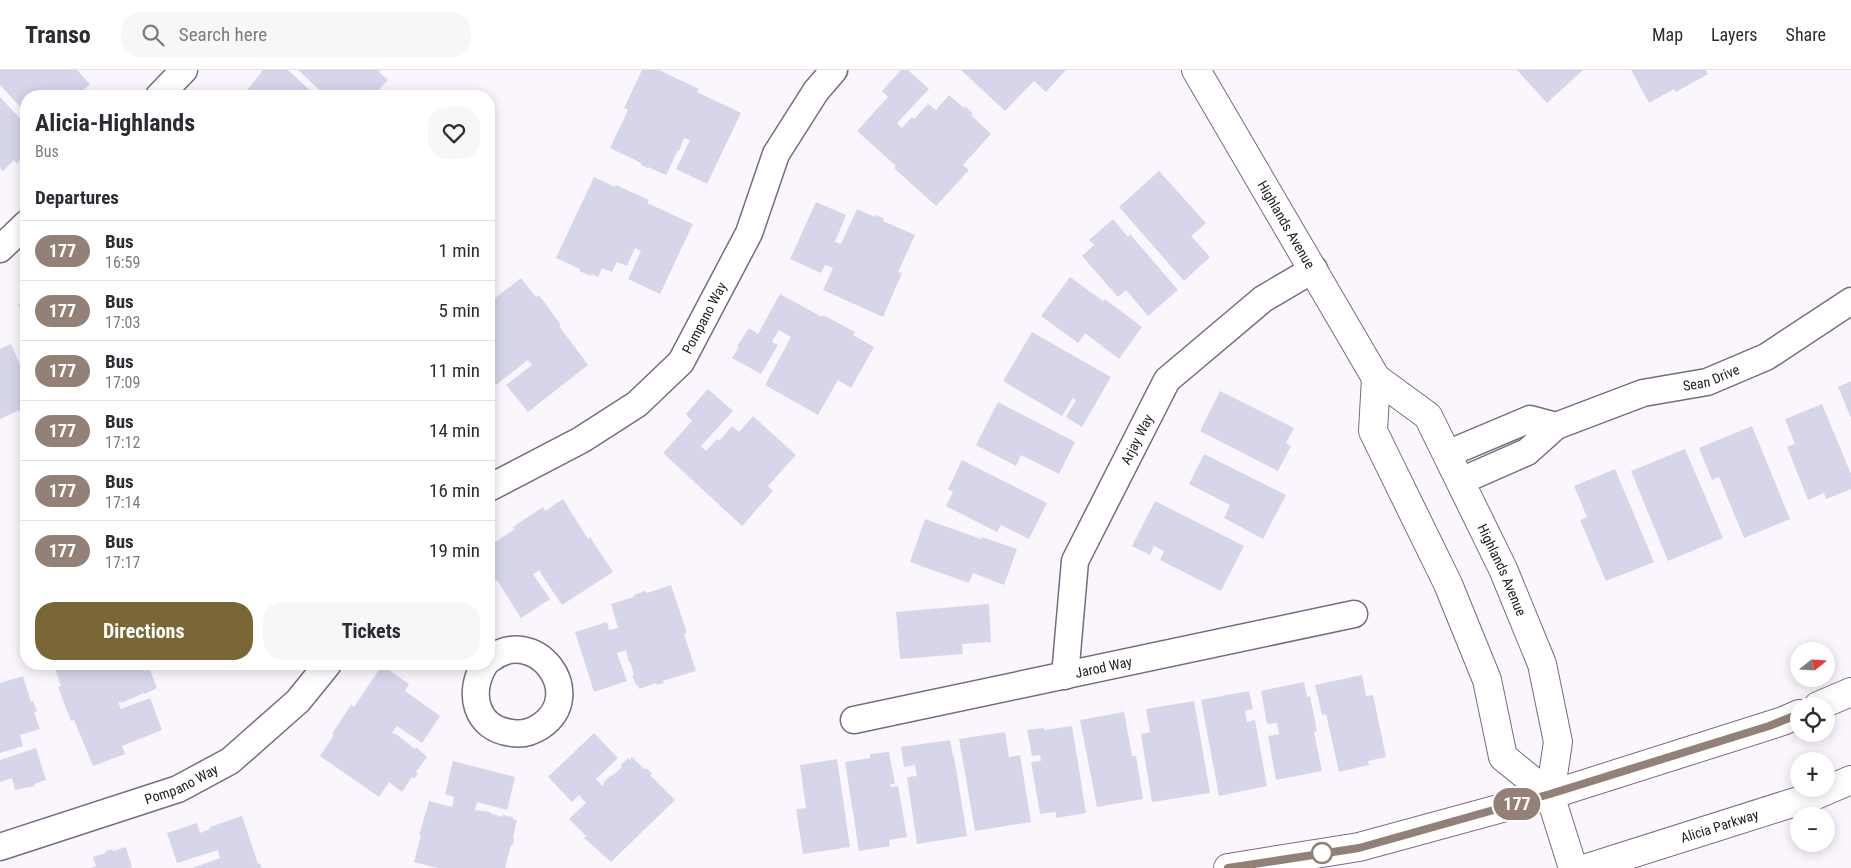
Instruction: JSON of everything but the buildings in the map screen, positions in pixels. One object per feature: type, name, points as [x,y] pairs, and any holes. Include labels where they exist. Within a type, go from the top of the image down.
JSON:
[{"type":"main road","name":"Highlands Avenue","points":[[1196,70],[1376,378],[1428,416],[1503,569],[1542,664],[1558,742],[1550,794],[1573,868]]},
{"type":"main road","points":[[1376,378],[1373,432],[1448,584],[1487,680],[1503,757],[1550,794]]},
{"type":"main road","points":[[1835,699],[1851,692]]},
{"type":"main road","points":[[1228,868],[1359,848],[1550,794],[1790,718]]},
{"type":"main road","name":"Alicia Parkway","points":[[1587,868],[1812,797],[1851,780]]},
{"type":"street","points":[[165,90],[184,70]]},
{"type":"street","name":"Pompano Way","points":[[495,485],[581,440],[637,404],[680,362],[711,308],[749,233],[776,154],[816,91],[834,70]]},
{"type":"street","points":[[0,249],[20,230]]},
{"type":"street","name":"Arjay Way","points":[[1065,676],[1075,561],[1167,380],[1263,299],[1314,269]]},
{"type":"street","name":"Sean Drive","points":[[1461,481],[1526,452],[1556,426],[1643,393],[1707,382],[1766,356],[1851,301]]},
{"type":"street","points":[[1447,454],[1530,418],[1556,426]]},
{"type":"street","name":"Jarod Way","points":[[854,720],[1354,614]]},
{"type":"street","points":[[481,670],[477,675],[474,689],[476,703],[482,716],[492,726],[505,732],[519,734],[533,731],[545,723],[554,712],[559,699],[559,685],[554,672],[546,662],[535,654],[522,650],[508,650],[495,655]]},
{"type":"street","name":"Pompano Way","points":[[0,846],[178,788],[230,761],[298,701],[323,670]]},
{"type":"bus line","name":"177","points":[[1228,868],[1359,848],[1550,794],[1790,718]]}]
